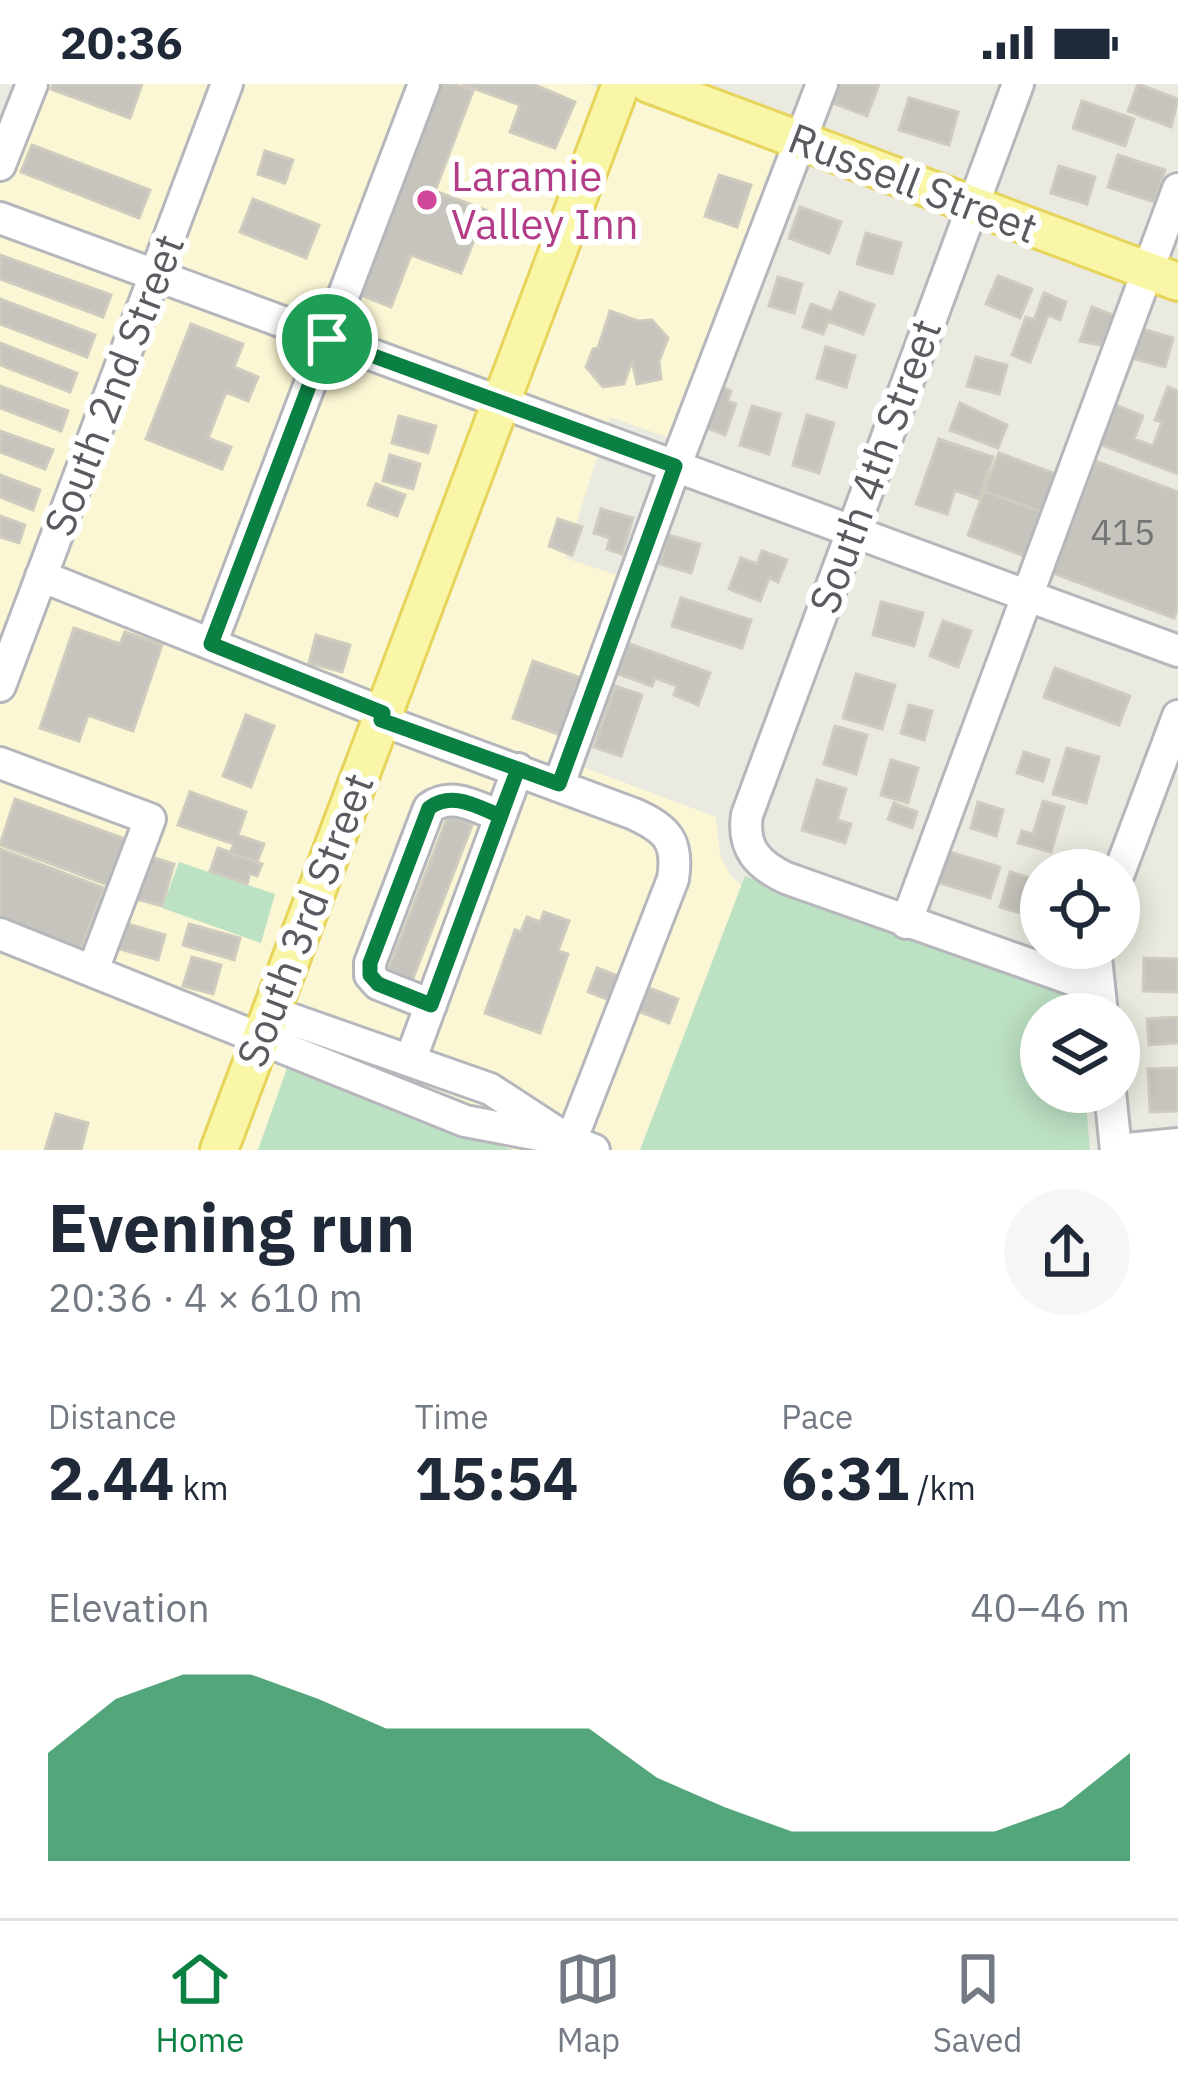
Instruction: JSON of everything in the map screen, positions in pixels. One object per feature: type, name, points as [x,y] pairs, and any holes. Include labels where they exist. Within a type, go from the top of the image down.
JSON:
[{"type":"main road","name":"South 3rd Street","points":[[218,1150],[621,84]]},
{"type":"main road","name":"Russell Street","points":[[649,84],[1163,277]]},
{"type":"street","points":[[0,165],[32,84]]},
{"type":"street","name":"South 2nd Street","points":[[0,686],[227,84]]},
{"type":"street","points":[[211,644],[424,84]]},
{"type":"street","points":[[559,784],[822,84]]},
{"type":"street","name":"South 4th Street","points":[[906,923],[772,872],[750,850],[747,815],[1018,84]]},
{"type":"street","points":[[1020,962],[906,923],[1025,595],[1163,277],[1178,189]]},
{"type":"street","points":[[0,218],[1178,652]]},
{"type":"street","points":[[41,576],[667,831],[676,852],[674,879],[583,1146]]},
{"type":"street","points":[[1130,849],[1170,762],[1178,716]]},
{"type":"street","points":[[0,763],[150,818],[93,970]]},
{"type":"street","points":[[410,1061],[518,769]]},
{"type":"street","points":[[431,1005],[378,984],[370,975],[370,963],[429,808],[441,800],[456,799],[500,816]]},
{"type":"street","points":[[0,934],[265,1027],[410,1061],[490,1089],[583,1146]]},
{"type":"street","points":[[1042,969],[1074,980],[1089,969]]},
{"type":"street","points":[[265,1027],[465,1120],[583,1146]]},
{"type":"street","points":[[1113,1113],[1117,1150],[1178,1144]]},
{"type":"shaded area","points":[[32,84],[588,84],[794,160],[684,443],[610,417],[565,558],[623,577],[556,757],[716,817],[720,855],[742,886],[640,1150],[513,1150],[288,1068],[258,1150],[0,1150],[0,165]]},
{"type":"green space","points":[[179,862],[275,894],[261,943],[162,908]]},
{"type":"green space","points":[[745,876],[1067,993],[1020,993],[1020,1113],[1087,1113],[1090,1150],[640,1150]]},
{"type":"green space","points":[[287,1068],[513,1150],[258,1150]]},
{"type":"building","points":[[53,84],[142,84],[130,118],[51,89]]},
{"type":"building","name":"Laramie Valley Inn","points":[[436,84],[473,91],[435,191],[486,210],[461,273],[411,255],[391,307],[358,294]]},
{"type":"building","points":[[462,84],[533,84],[575,102],[555,148],[510,132],[520,105]]},
{"type":"building","points":[[837,84],[879,84],[867,116],[830,102]]},
{"type":"building","points":[[1138,84],[1178,99],[1171,127],[1128,111]]},
{"type":"building","points":[[909,98],[958,112],[949,145],[899,130]]},
{"type":"building","points":[[1082,101],[1134,119],[1125,146],[1073,128]]},
{"type":"building","points":[[32,145],[150,190],[139,218],[21,172]]},
{"type":"building","points":[[265,151],[293,160],[285,183],[258,174]]},
{"type":"building","points":[[1118,155],[1165,170],[1155,202],[1108,187]]},
{"type":"building","points":[[1059,166],[1095,177],[1087,204],[1051,193]]},
{"type":"building","points":[[719,175],[751,185],[737,227],[705,216]]},
{"type":"building","points":[[253,199],[319,225],[306,258],[240,232]]},
{"type":"building","points":[[800,207],[841,222],[829,253],[789,238]]},
{"type":"building","points":[[866,233],[901,243],[892,274],[857,264]]},
{"type":"building","points":[[0,255],[111,295],[103,317],[0,279]]},
{"type":"building","points":[[998,276],[1032,289],[1020,318],[986,304]]},
{"type":"building","points":[[778,277],[802,284],[794,313],[769,306]]},
{"type":"building","points":[[840,292],[874,305],[863,334],[828,321],[823,334],[803,327],[811,304],[832,312]]},
{"type":"building","points":[[1044,293],[1066,302],[1060,320],[1048,315],[1030,362],[1012,355],[1026,317],[1034,320]]},
{"type":"building","points":[[0,299],[95,335],[87,357],[0,324]]},
{"type":"building","points":[[1092,307],[1118,317],[1107,346],[1080,341]]},
{"type":"building","points":[[610,311],[638,321],[652,320],[668,338],[659,361],[661,379],[637,384],[632,361],[624,384],[603,387],[586,367]]},
{"type":"building","points":[[191,324],[243,344],[234,367],[258,377],[248,401],[226,392],[208,438],[231,447],[222,469],[146,439]]},
{"type":"building","points":[[1139,328],[1173,338],[1165,367],[1131,358]]},
{"type":"building","points":[[0,343],[77,373],[70,392],[0,365]]},
{"type":"building","points":[[826,347],[855,356],[846,387],[817,378]]},
{"type":"building","points":[[976,357],[1007,365],[999,394],[967,386]]},
{"type":"building","points":[[0,386],[68,411],[61,431],[0,408]]},
{"type":"building","points":[[720,386],[731,391],[728,401],[736,404],[725,435],[702,426]]},
{"type":"building","points":[[1168,387],[1178,391],[1178,474],[1096,443],[1111,403],[1143,416],[1134,439],[1153,446],[1162,422],[1155,420]]},
{"type":"building","points":[[960,403],[1007,425],[998,448],[950,430]]},
{"type":"building","points":[[752,406],[780,414],[769,454],[740,445]]},
{"type":"building","points":[[807,415],[834,423],[819,473],[793,465]]},
{"type":"building","points":[[399,416],[436,426],[428,453],[392,443]]},
{"type":"building","points":[[0,431],[53,450],[45,469],[0,452]]},
{"type":"building","points":[[939,439],[993,457],[979,499],[955,490],[947,514],[916,504]]},
{"type":"building","points":[[999,453],[1061,476],[1047,514],[984,491]]},
{"type":"building","points":[[390,455],[420,464],[413,489],[383,481]]},
{"type":"building","points":[[1095,461],[1178,492],[1178,607],[1174,618],[1053,573]]},
{"type":"building","points":[[0,475],[40,490],[33,510],[0,497]]},
{"type":"building","points":[[376,484],[405,495],[397,516],[368,505]]},
{"type":"building","points":[[984,491],[1047,514],[1030,558],[968,535]]},
{"type":"building","points":[[601,509],[633,518],[622,554],[607,549],[610,538],[594,533]]},
{"type":"building","points":[[0,516],[25,525],[19,543],[0,537]]},
{"type":"building","points":[[558,519],[582,527],[572,555],[549,546]]},
{"type":"building","points":[[668,535],[700,544],[691,573],[660,564]]},
{"type":"building","points":[[762,551],[787,560],[778,582],[769,578],[760,601],[729,589],[741,558],[757,564]]},
{"type":"building","points":[[681,598],[751,620],[742,648],[672,626]]},
{"type":"building","points":[[881,602],[923,613],[914,646],[873,635]]},
{"type":"building","points":[[943,621],[971,631],[958,667],[930,656]]},
{"type":"building","points":[[74,628],[120,644],[125,632],[162,645],[133,731],[88,715],[79,741],[40,728]]},
{"type":"building","points":[[316,635],[350,645],[342,672],[309,663]]},
{"type":"building","points":[[627,643],[710,673],[698,705],[674,695],[677,686],[655,678],[652,686],[616,673]]},
{"type":"building","points":[[533,661],[581,678],[561,735],[513,718]]},
{"type":"building","points":[[1055,668],[1130,696],[1119,725],[1044,697]]},
{"type":"building","points":[[856,674],[895,685],[882,729],[843,718]]},
{"type":"building","points":[[615,686],[642,695],[621,756],[594,747]]},
{"type":"building","points":[[909,705],[932,711],[924,740],[901,733]]},
{"type":"building","points":[[246,715],[274,726],[251,787],[223,776]]},
{"type":"building","points":[[835,726],[867,735],[856,774],[824,764]]},
{"type":"building","points":[[1067,748],[1099,757],[1086,803],[1053,794]]},
{"type":"building","points":[[1024,752],[1049,760],[1043,781],[1017,773]]},
{"type":"building","points":[[891,760],[918,768],[908,803],[881,795]]},
{"type":"building","points":[[817,780],[846,789],[837,820],[851,824],[845,843],[802,830]]},
{"type":"building","points":[[190,792],[246,812],[238,835],[264,844],[257,862],[230,853],[234,844],[178,825]]},
{"type":"building","points":[[15,799],[133,842],[116,888],[0,845]]},
{"type":"building","points":[[1043,801],[1064,807],[1052,849],[1018,843],[1022,831],[1033,834]]},
{"type":"building","points":[[978,802],[1003,810],[996,836],[971,828]]},
{"type":"building","points":[[894,803],[917,812],[912,828],[888,819]]},
{"type":"building","points":[[448,816],[472,825],[412,981],[388,971]]},
{"type":"building","points":[[218,848],[262,864],[257,876],[250,873],[247,884],[210,871]]},
{"type":"building","points":[[0,849],[104,888],[78,955],[0,925]]},
{"type":"building","points":[[943,850],[1000,867],[990,898],[933,881]]},
{"type":"building","points":[[145,855],[174,864],[162,906],[132,898]]},
{"type":"building","points":[[1010,872],[1020,875],[1020,913],[1000,907]]},
{"type":"building","points":[[544,912],[569,921],[558,951],[568,954],[540,1033],[485,1013],[515,930],[521,932],[527,917],[540,922]]},
{"type":"building","points":[[128,924],[165,935],[158,960],[120,949]]},
{"type":"building","points":[[189,924],[240,938],[234,960],[183,945]]},
{"type":"building","points":[[192,957],[221,965],[213,994],[183,986]]},
{"type":"building","points":[[1144,958],[1177,959],[1178,992],[1143,991]]},
{"type":"building","points":[[597,968],[678,999],[669,1023],[588,992]]},
{"type":"building","points":[[1178,1017],[1178,1043],[1149,1045],[1147,1019]]},
{"type":"building","points":[[1177,1068],[1178,1111],[1150,1112],[1148,1069]]},
{"type":"building","points":[[56,1114],[88,1123],[81,1150],[45,1150]]},
{"type":"place","name":"Laramie Valley Inn","points":[[427,200]]},
{"type":"route","points":[[327,339],[211,644],[383,713],[381,720],[518,769],[431,1005],[378,984],[370,975],[370,963],[429,808],[441,800],[456,799],[500,816],[518,769],[559,784],[675,466],[327,339]]}]
